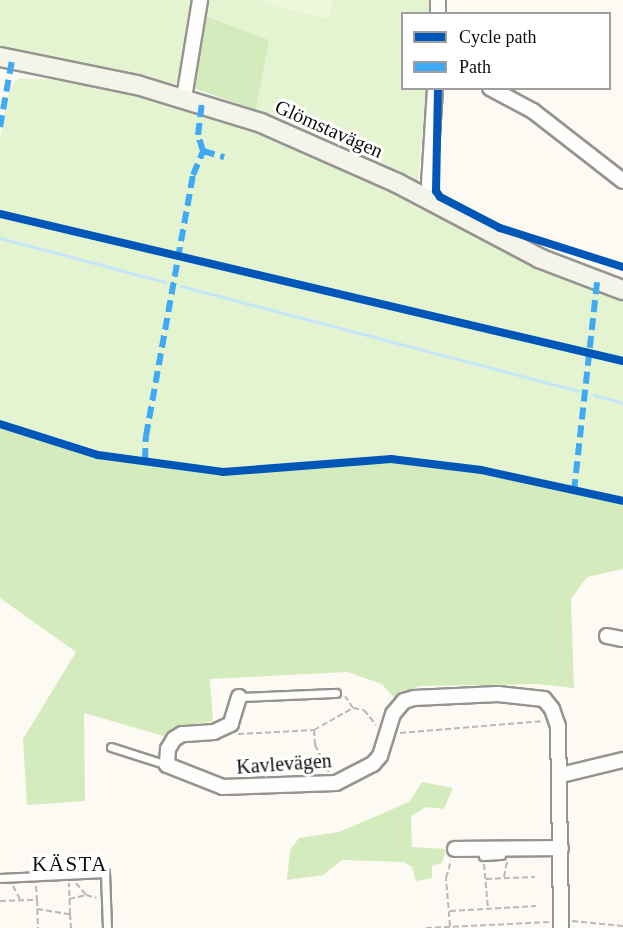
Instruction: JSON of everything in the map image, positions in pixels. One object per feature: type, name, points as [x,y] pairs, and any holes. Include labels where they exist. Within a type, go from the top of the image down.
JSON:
[{"type":"main road","name":"Glömstavägen","points":[[0,57],[184,98],[293,136],[428,200],[539,258],[623,290]]},
{"type":"street","points":[[184,98],[200,0]]},
{"type":"street","points":[[428,200],[435,90]]},
{"type":"street","points":[[494,90],[533,111],[623,181]]},
{"type":"street","points":[[607,636],[623,639]]},
{"type":"street","name":"Kavlevägen","points":[[239,697],[236,715],[226,728],[179,736],[168,749],[167,765],[223,787],[336,783],[373,764],[380,756],[397,707],[414,698],[529,695],[544,699],[558,720]]},
{"type":"street","points":[[558,720],[563,922]]},
{"type":"street","points":[[561,775],[623,760]]},
{"type":"street","points":[[457,853],[561,851]]},
{"type":"lane","points":[[239,697],[336,693]]},
{"type":"lane","points":[[111,747],[167,765]]},
{"type":"lane","points":[[483,856],[561,851]]},
{"type":"lane","points":[[0,879],[105,873],[107,928]]},
{"type":"path","points":[[336,693],[345,695],[353,708]]},
{"type":"path","points":[[226,728],[235,735],[314,730],[353,708],[364,710],[381,734],[558,720]]},
{"type":"path","points":[[314,730],[315,745],[336,783]]},
{"type":"path","points":[[450,927],[446,871],[457,853]]},
{"type":"path","points":[[504,877],[507,855]]},
{"type":"path","points":[[483,856],[488,909]]},
{"type":"path","points":[[72,875],[86,895]]},
{"type":"path","points":[[71,928],[69,899],[72,875]]},
{"type":"path","points":[[36,877],[38,928]]},
{"type":"path","points":[[486,879],[535,877]]},
{"type":"path","points":[[8,878],[20,899]]},
{"type":"path","points":[[69,899],[86,895],[106,897]]},
{"type":"path","points":[[0,901],[37,900]]},
{"type":"path","points":[[450,911],[536,906]]},
{"type":"path","points":[[37,909],[69,914]]},
{"type":"path","points":[[426,928],[563,922],[623,926]]},
{"type":"green space","points":[[0,0],[197,0],[184,81],[175,84],[0,48]]},
{"type":"green space","points":[[204,0],[430,0],[429,12],[401,12],[401,90],[426,90],[418,183],[409,181],[364,153],[256,110],[269,40],[202,14]]},
{"type":"green space","points":[[265,0],[333,0],[329,19],[264,4]]},
{"type":"green space","points":[[201,14],[269,40],[256,110],[190,87]]},
{"type":"green space","points":[[21,78],[75,81],[136,93],[237,122],[342,167],[527,263],[623,299],[623,498],[485,468],[405,458],[365,457],[222,470],[107,453],[0,420],[0,138],[7,98],[15,81]]},
{"type":"green space","points":[[0,426],[99,457],[218,474],[254,473],[357,461],[396,461],[488,472],[623,502],[623,569],[587,577],[571,599],[574,688],[537,684],[419,686],[394,698],[382,684],[347,672],[210,679],[213,721],[189,725],[167,737],[84,713],[85,801],[27,805],[23,739],[76,652],[0,598]]},
{"type":"green space","points":[[422,782],[453,788],[444,809],[426,807],[411,816],[412,847],[446,849],[442,863],[432,866],[432,878],[416,881],[412,867],[404,862],[342,860],[323,875],[287,880],[290,850],[299,838],[339,832],[386,812],[410,801]]},
{"type":"waterway","points":[[0,238],[165,282]]},
{"type":"waterway","points":[[181,286],[578,391]]},
{"type":"waterway","points":[[594,395],[623,403]]},
{"type":"marked path","points":[[0,127],[12,60]]},
{"type":"marked path","points":[[145,460],[146,436],[193,175],[203,151],[198,135],[202,103]]},
{"type":"marked path","points":[[203,151],[224,157]]},
{"type":"marked path","points":[[574,491],[597,282]]},
{"type":"cycle path","points":[[438,90],[436,191],[440,197],[500,228],[623,267]]},
{"type":"cycle path","points":[[0,214],[623,361]]},
{"type":"cycle path","points":[[0,424],[98,455],[223,472],[391,459],[481,470],[623,501]]},
{"type":"district","name":"KÄSTA","points":[[70,864]]}]
